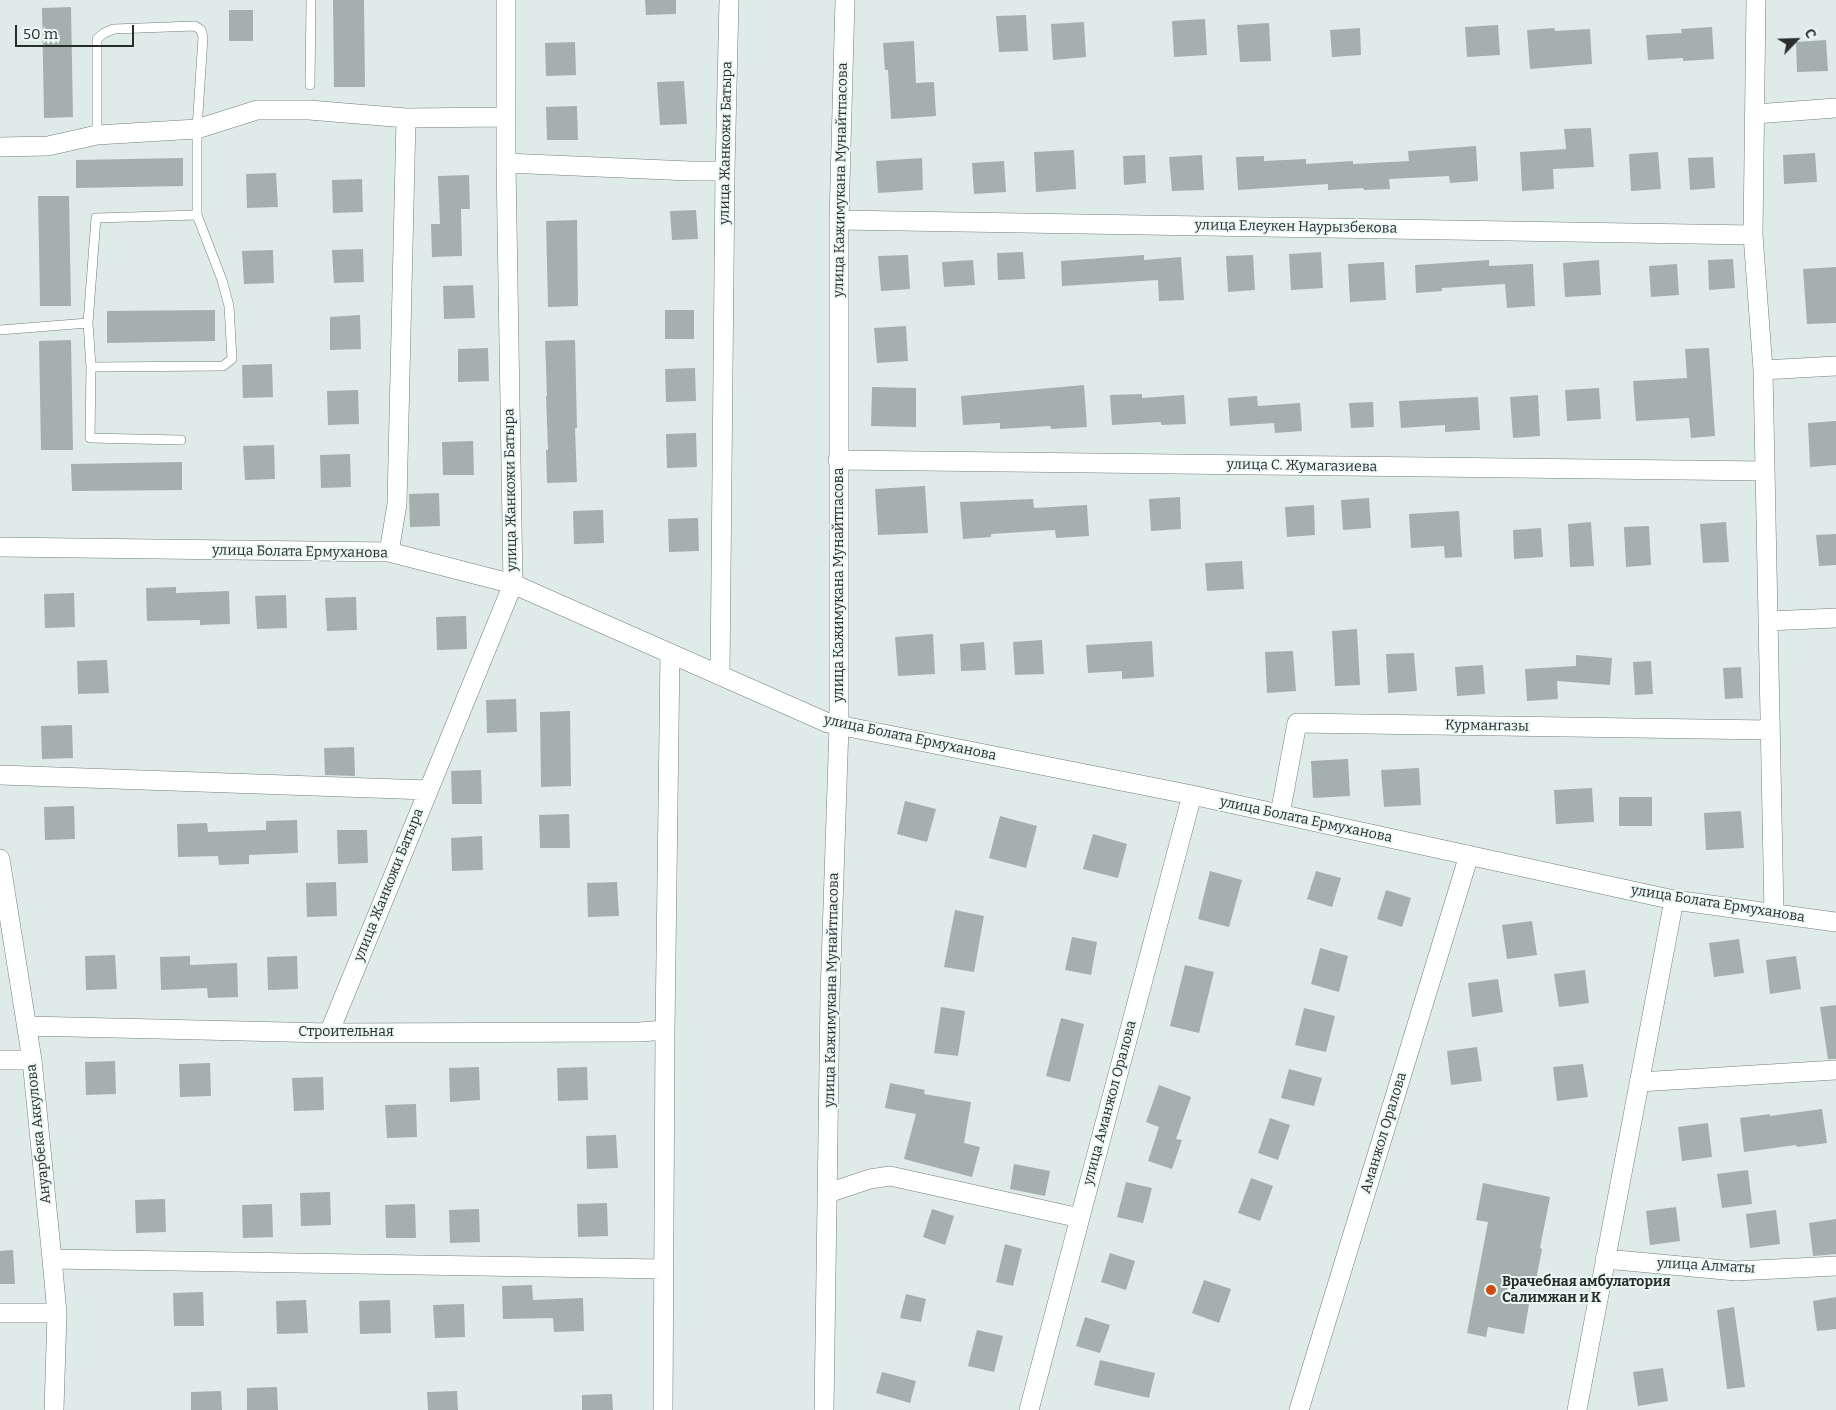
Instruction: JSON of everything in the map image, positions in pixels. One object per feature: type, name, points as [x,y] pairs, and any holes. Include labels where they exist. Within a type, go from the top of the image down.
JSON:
[{"type":"street","name":"улица Жанкожи Батыра","points":[[329,1033],[513,584],[506,163],[506,0]]},
{"type":"street","name":"улица Жанкожи Батыра","points":[[720,675],[725,171],[729,0]]},
{"type":"street","name":"улица Кажимукана Мунайтпасова","points":[[824,1410],[830,996],[839,726],[839,220],[846,0]]},
{"type":"street","points":[[1756,0],[1753,235],[1763,370],[1774,914]]},
{"type":"street","points":[[1755,114],[1836,108]]},
{"type":"street","points":[[0,147],[48,146],[97,136],[197,130],[257,110],[309,110],[406,118],[506,117]]},
{"type":"street","points":[[389,552],[397,504],[406,118]]},
{"type":"street","points":[[506,163],[725,171]]},
{"type":"street","name":"улица Елеукен Наурызбекова","points":[[839,220],[1753,235]]},
{"type":"street","points":[[1763,370],[1836,366]]},
{"type":"street","name":"улица С. Жумагазиева","points":[[838,460],[1765,471]]},
{"type":"street","name":"улица Болата Ермуханова","points":[[0,547],[389,552],[513,584],[828,723],[839,726],[1280,814],[1674,900],[1836,922]]},
{"type":"street","points":[[1768,620],[1836,618]]},
{"type":"street","points":[[663,1410],[665,1030],[670,653]]},
{"type":"street","name":"Курмангазы","points":[[1280,814],[1296,724],[1770,730]]},
{"type":"street","points":[[0,775],[428,790]]},
{"type":"street","name":"улица Аманжол Оралова","points":[[1029,1410],[1192,796]]},
{"type":"street","name":"Аманжол Оралова","points":[[1299,1410],[1469,856]]},
{"type":"street","name":"Ануарбека Аккулова","points":[[0,859],[32,1060],[52,1259],[57,1313],[54,1410]]},
{"type":"street","points":[[1577,1410],[1674,900]]},
{"type":"street","name":"Строительная","points":[[27,1026],[329,1033],[665,1030]]},
{"type":"street","points":[[0,1060],[32,1060]]},
{"type":"street","points":[[1640,1082],[1836,1070]]},
{"type":"street","points":[[828,1193],[870,1179],[890,1176],[1080,1218]]},
{"type":"street","points":[[52,1259],[663,1269]]},
{"type":"street","name":"улица Алматы","points":[[1606,1259],[1736,1271],[1836,1266]]},
{"type":"street","points":[[0,1313],[57,1313]]},
{"type":"lane","points":[[310,85],[311,0]]},
{"type":"lane","points":[[91,367],[223,366],[232,359],[229,306],[222,280],[197,215],[197,130],[203,37],[201,30],[195,26],[114,29],[104,33],[97,39],[97,136]]},
{"type":"lane","points":[[181,440],[90,438],[91,367],[88,323],[96,218],[197,215]]},
{"type":"lane","points":[[0,330],[88,323]]},
{"type":"building","points":[[333,0],[364,0],[365,87],[334,87]]},
{"type":"building","points":[[645,0],[676,0],[676,14],[646,15]]},
{"type":"building","points":[[71,7],[73,117],[44,118],[42,8]]},
{"type":"building","points":[[229,10],[253,10],[253,41],[229,41]]},
{"type":"building","points":[[1026,15],[1028,51],[999,52],[996,16]]},
{"type":"building","points":[[1205,19],[1207,55],[1174,57],[1172,21]]},
{"type":"building","points":[[1084,22],[1086,57],[1053,60],[1051,24]]},
{"type":"building","points":[[1269,23],[1271,61],[1240,62],[1237,25]]},
{"type":"building","points":[[1498,25],[1500,55],[1467,57],[1465,27]]},
{"type":"building","points":[[1712,27],[1714,59],[1683,61],[1683,58],[1648,60],[1646,35],[1682,33],[1681,29]]},
{"type":"building","points":[[1360,28],[1361,55],[1332,57],[1330,30]]},
{"type":"building","points":[[1554,28],[1555,31],[1590,29],[1592,64],[1530,69],[1527,30]]},
{"type":"building","points":[[1826,40],[1828,71],[1797,72],[1796,42]]},
{"type":"building","points":[[914,41],[916,83],[934,82],[936,116],[891,119],[888,70],[885,70],[883,43]]},
{"type":"building","points":[[575,42],[576,75],[546,76],[545,43]]},
{"type":"building","points":[[684,81],[687,124],[660,125],[657,82]]},
{"type":"building","points":[[577,106],[578,140],[547,140],[546,107]]},
{"type":"building","points":[[1591,128],[1594,167],[1553,169],[1554,189],[1522,191],[1520,152],[1566,149],[1564,129]]},
{"type":"building","points":[[1476,146],[1478,181],[1450,183],[1449,176],[1389,179],[1390,189],[1328,190],[1328,184],[1238,190],[1236,157],[1264,156],[1264,161],[1306,159],[1306,164],[1353,161],[1353,164],[1409,161],[1408,151]]},
{"type":"building","points":[[1074,150],[1076,189],[1036,192],[1034,152]]},
{"type":"building","points":[[1658,152],[1661,189],[1631,191],[1629,154]]},
{"type":"building","points":[[1815,153],[1817,182],[1784,184],[1783,155]]},
{"type":"building","points":[[1145,155],[1146,183],[1124,185],[1123,156]]},
{"type":"building","points":[[1202,155],[1204,190],[1172,191],[1169,157]]},
{"type":"building","points":[[1713,157],[1715,188],[1690,190],[1688,158]]},
{"type":"building","points":[[183,158],[183,186],[76,188],[76,160]]},
{"type":"building","points":[[922,158],[923,190],[878,193],[876,161]]},
{"type":"building","points":[[1004,161],[1006,192],[974,194],[972,163]]},
{"type":"building","points":[[276,173],[278,207],[247,208],[246,174]]},
{"type":"building","points":[[469,175],[470,209],[461,209],[462,256],[432,257],[431,224],[440,224],[438,176]]},
{"type":"building","points":[[362,179],[363,212],[333,213],[332,180]]},
{"type":"building","points":[[38,196],[69,196],[71,306],[40,306]]},
{"type":"building","points":[[696,210],[698,239],[672,240],[670,211]]},
{"type":"building","points":[[577,220],[578,306],[548,307],[546,221]]},
{"type":"building","points":[[363,249],[364,282],[334,283],[332,250]]},
{"type":"building","points":[[273,250],[274,283],[244,284],[242,251]]},
{"type":"building","points":[[1023,252],[1025,279],[998,280],[997,253]]},
{"type":"building","points":[[1321,252],[1323,288],[1291,290],[1289,254]]},
{"type":"building","points":[[908,255],[910,289],[881,291],[878,256]]},
{"type":"building","points":[[1144,255],[1144,260],[1181,257],[1184,300],[1159,301],[1158,280],[1062,286],[1061,261]]},
{"type":"building","points":[[1253,255],[1255,290],[1228,292],[1226,256]]},
{"type":"building","points":[[1733,259],[1735,288],[1709,290],[1708,260]]},
{"type":"building","points":[[973,260],[975,285],[944,287],[942,262]]},
{"type":"building","points":[[1489,260],[1489,266],[1533,264],[1535,306],[1507,308],[1505,284],[1442,288],[1442,291],[1416,293],[1415,265]]},
{"type":"building","points":[[1599,260],[1601,295],[1565,297],[1563,263]]},
{"type":"building","points":[[1384,262],[1386,300],[1350,302],[1348,264]]},
{"type":"building","points":[[1677,264],[1679,295],[1651,297],[1649,266]]},
{"type":"building","points":[[1836,267],[1836,323],[1807,324],[1803,269]]},
{"type":"building","points":[[473,285],[475,318],[444,319],[443,286]]},
{"type":"building","points":[[215,310],[215,341],[107,343],[107,311]]},
{"type":"building","points":[[665,310],[694,310],[694,339],[665,339]]},
{"type":"building","points":[[360,315],[361,349],[330,350],[330,317]]},
{"type":"building","points":[[906,326],[908,361],[877,363],[874,328]]},
{"type":"building","points":[[71,340],[73,450],[41,450],[39,341]]},
{"type":"building","points":[[575,340],[577,482],[547,483],[545,341]]},
{"type":"building","points":[[488,348],[489,381],[458,382],[458,349]]},
{"type":"building","points":[[1709,348],[1715,436],[1691,438],[1689,418],[1636,421],[1633,381],[1687,378],[1685,349]]},
{"type":"building","points":[[272,364],[273,397],[243,398],[242,365]]},
{"type":"building","points":[[695,368],[696,401],[666,402],[665,369]]},
{"type":"building","points":[[1084,385],[1087,427],[1051,429],[1050,426],[1000,429],[1000,423],[963,425],[961,396]]},
{"type":"building","points":[[872,387],[916,388],[916,427],[871,426]]},
{"type":"building","points":[[1599,388],[1601,419],[1567,421],[1565,390]]},
{"type":"building","points":[[358,390],[359,424],[328,425],[327,391]]},
{"type":"building","points":[[1142,394],[1142,398],[1184,395],[1186,424],[1161,425],[1161,422],[1112,425],[1110,395]]},
{"type":"building","points":[[1538,395],[1540,436],[1513,438],[1510,397]]},
{"type":"building","points":[[1257,396],[1258,406],[1300,403],[1302,431],[1275,433],[1274,423],[1230,426],[1228,398]]},
{"type":"building","points":[[1478,397],[1480,430],[1445,432],[1445,425],[1401,428],[1399,401]]},
{"type":"building","points":[[1373,402],[1374,427],[1351,428],[1349,403]]},
{"type":"building","points":[[1836,421],[1836,465],[1810,467],[1808,423]]},
{"type":"building","points":[[696,433],[697,467],[667,468],[666,434]]},
{"type":"building","points":[[473,441],[474,475],[443,475],[442,442]]},
{"type":"building","points":[[274,445],[275,479],[245,480],[243,446]]},
{"type":"building","points":[[350,454],[351,487],[321,488],[320,455]]},
{"type":"building","points":[[182,462],[182,490],[72,491],[71,464]]},
{"type":"building","points":[[925,486],[928,533],[878,535],[875,489]]},
{"type":"building","points":[[439,493],[440,526],[410,527],[409,494]]},
{"type":"building","points":[[1180,497],[1181,529],[1151,531],[1149,499]]},
{"type":"building","points":[[1369,498],[1371,528],[1343,530],[1341,500]]},
{"type":"building","points":[[1033,499],[1034,508],[1087,505],[1089,536],[1056,538],[1055,530],[991,534],[991,537],[963,539],[960,502]]},
{"type":"building","points":[[1314,505],[1315,535],[1287,537],[1285,507]]},
{"type":"building","points":[[603,510],[604,543],[574,544],[573,511]]},
{"type":"building","points":[[1459,511],[1462,557],[1445,558],[1444,546],[1411,548],[1409,514]]},
{"type":"building","points":[[698,518],[699,551],[669,552],[668,519]]},
{"type":"building","points":[[1591,522],[1594,566],[1570,567],[1568,524]]},
{"type":"building","points":[[1726,522],[1729,562],[1703,563],[1700,524]]},
{"type":"building","points":[[1649,526],[1651,565],[1626,567],[1624,527]]},
{"type":"building","points":[[1541,528],[1543,557],[1514,559],[1513,530]]},
{"type":"building","points":[[1836,534],[1836,565],[1819,566],[1816,535]]},
{"type":"building","points":[[1242,561],[1244,589],[1207,591],[1205,563]]},
{"type":"building","points":[[176,587],[176,593],[229,591],[230,624],[200,625],[200,620],[147,621],[146,588]]},
{"type":"building","points":[[74,593],[75,627],[45,628],[44,594]]},
{"type":"building","points":[[286,595],[287,628],[257,629],[255,596]]},
{"type":"building","points":[[356,597],[357,630],[327,631],[325,598]]},
{"type":"building","points":[[466,616],[467,649],[437,650],[436,617]]},
{"type":"building","points":[[1357,629],[1360,685],[1335,686],[1332,631]]},
{"type":"building","points":[[933,634],[935,674],[898,676],[895,637]]},
{"type":"building","points":[[1042,640],[1044,674],[1015,675],[1013,642]]},
{"type":"building","points":[[1152,641],[1154,677],[1122,679],[1122,671],[1088,673],[1086,645]]},
{"type":"building","points":[[984,642],[986,670],[961,671],[960,644]]},
{"type":"building","points":[[1293,651],[1296,691],[1267,693],[1265,652]]},
{"type":"building","points":[[1414,653],[1417,691],[1388,693],[1386,654]]},
{"type":"building","points":[[1576,655],[1612,658],[1610,685],[1557,681],[1558,699],[1527,701],[1525,669],[1576,666]]},
{"type":"building","points":[[107,660],[109,693],[78,694],[77,661]]},
{"type":"building","points":[[1651,661],[1653,694],[1635,695],[1633,662]]},
{"type":"building","points":[[1483,665],[1485,694],[1457,696],[1455,667]]},
{"type":"building","points":[[1741,667],[1743,698],[1725,699],[1723,668]]},
{"type":"building","points":[[516,699],[517,732],[487,733],[486,700]]},
{"type":"building","points":[[570,711],[571,786],[541,787],[540,712]]},
{"type":"building","points":[[72,725],[73,758],[42,759],[41,726]]},
{"type":"building","points":[[354,747],[355,776],[325,775],[324,748]]},
{"type":"building","points":[[1348,759],[1350,796],[1313,798],[1311,761]]},
{"type":"building","points":[[1419,768],[1421,805],[1384,807],[1381,770]]},
{"type":"building","points":[[481,770],[482,804],[452,804],[451,771]]},
{"type":"building","points":[[1592,788],[1594,822],[1556,824],[1554,790]]},
{"type":"building","points":[[1619,797],[1652,797],[1652,826],[1619,826]]},
{"type":"building","points":[[905,801],[936,809],[927,842],[897,834]]},
{"type":"building","points":[[74,806],[75,839],[45,840],[44,807]]},
{"type":"building","points":[[1741,811],[1744,848],[1706,850],[1704,813]]},
{"type":"building","points":[[569,814],[570,848],[540,848],[539,815]]},
{"type":"building","points":[[1000,816],[1037,826],[1026,868],[989,858]]},
{"type":"building","points":[[297,820],[298,853],[249,855],[249,864],[219,865],[218,856],[178,857],[177,824],[207,823],[208,832],[266,830],[266,821]]},
{"type":"building","points":[[337,830],[367,830],[368,863],[338,864]]},
{"type":"building","points":[[1093,834],[1127,844],[1118,878],[1083,869]]},
{"type":"building","points":[[482,836],[483,870],[452,871],[451,838]]},
{"type":"building","points":[[1210,871],[1242,880],[1229,927],[1198,919]]},
{"type":"building","points":[[1316,871],[1341,878],[1332,907],[1307,899]]},
{"type":"building","points":[[336,882],[337,916],[307,917],[306,883]]},
{"type":"building","points":[[617,882],[619,916],[588,917],[587,883]]},
{"type":"building","points":[[1386,890],[1411,898],[1402,927],[1377,919]]},
{"type":"building","points":[[955,910],[984,916],[974,972],[944,967]]},
{"type":"building","points":[[1532,921],[1537,955],[1507,959],[1502,925]]},
{"type":"building","points":[[1072,937],[1097,942],[1091,975],[1065,970]]},
{"type":"building","points":[[1739,939],[1744,973],[1714,977],[1709,943]]},
{"type":"building","points":[[1320,948],[1348,956],[1339,992],[1311,984]]},
{"type":"building","points":[[115,955],[117,989],[86,990],[85,956]]},
{"type":"building","points":[[190,956],[190,965],[237,963],[238,997],[208,998],[207,988],[161,990],[160,957]]},
{"type":"building","points":[[297,956],[298,989],[268,990],[267,957]]},
{"type":"building","points":[[1796,956],[1801,989],[1770,994],[1766,960]]},
{"type":"building","points":[[1185,965],[1214,972],[1199,1033],[1170,1026]]},
{"type":"building","points":[[1585,970],[1589,1003],[1559,1007],[1554,974]]},
{"type":"building","points":[[1498,979],[1503,1012],[1472,1017],[1468,983]]},
{"type":"building","points":[[1836,1005],[1836,1059],[1828,1059],[1820,1007]]},
{"type":"building","points":[[941,1007],[965,1011],[958,1056],[934,1053]]},
{"type":"building","points":[[1304,1008],[1335,1016],[1326,1052],[1295,1045]]},
{"type":"building","points":[[1061,1018],[1084,1024],[1070,1082],[1046,1076]]},
{"type":"building","points":[[1477,1047],[1482,1081],[1451,1085],[1447,1051]]},
{"type":"building","points":[[115,1061],[116,1094],[86,1095],[85,1062]]},
{"type":"building","points":[[210,1063],[211,1096],[180,1097],[179,1064]]},
{"type":"building","points":[[1583,1064],[1588,1097],[1557,1101],[1553,1067]]},
{"type":"building","points":[[479,1067],[480,1100],[450,1102],[449,1068]]},
{"type":"building","points":[[587,1067],[588,1100],[558,1101],[557,1068]]},
{"type":"building","points":[[1289,1069],[1322,1078],[1314,1106],[1281,1098]]},
{"type":"building","points":[[323,1077],[324,1110],[294,1111],[292,1078]]},
{"type":"building","points":[[890,1083],[925,1090],[924,1094],[971,1102],[964,1143],[980,1147],[972,1177],[904,1159],[916,1114],[885,1108]]},
{"type":"building","points":[[1159,1085],[1191,1097],[1176,1139],[1182,1140],[1172,1169],[1148,1161],[1159,1127],[1146,1122]]},
{"type":"building","points":[[416,1104],[417,1137],[387,1138],[385,1105]]},
{"type":"building","points":[[1822,1109],[1827,1143],[1744,1152],[1740,1118]]},
{"type":"building","points":[[1270,1118],[1290,1125],[1278,1160],[1258,1153]]},
{"type":"building","points":[[1708,1123],[1712,1157],[1682,1161],[1678,1127]]},
{"type":"building","points":[[616,1135],[618,1168],[587,1169],[586,1136]]},
{"type":"building","points":[[1014,1164],[1050,1171],[1045,1196],[1010,1189]]},
{"type":"building","points":[[1748,1170],[1752,1204],[1722,1208],[1717,1174]]},
{"type":"building","points":[[1251,1178],[1273,1186],[1260,1221],[1238,1213]]},
{"type":"building","points":[[1126,1182],[1152,1188],[1143,1223],[1117,1217]]},
{"type":"building","points":[[1483,1183],[1550,1197],[1536,1280],[1510,1276],[1505,1300],[1529,1304],[1524,1334],[1488,1327],[1486,1337],[1467,1333],[1488,1222],[1476,1220]]},
{"type":"building","points":[[330,1192],[331,1225],[301,1226],[300,1193]]},
{"type":"building","points":[[165,1199],[166,1232],[136,1233],[135,1200]]},
{"type":"building","points":[[607,1203],[608,1236],[578,1237],[577,1204]]},
{"type":"building","points":[[272,1204],[273,1237],[243,1238],[242,1205]]},
{"type":"building","points":[[415,1204],[416,1238],[386,1238],[385,1205]]},
{"type":"building","points":[[1676,1207],[1680,1241],[1650,1245],[1646,1211]]},
{"type":"building","points":[[479,1209],[480,1242],[450,1243],[449,1210]]},
{"type":"building","points":[[932,1209],[954,1216],[945,1245],[923,1237]]},
{"type":"building","points":[[1776,1210],[1780,1244],[1750,1248],[1746,1214]]},
{"type":"building","points":[[1836,1219],[1836,1254],[1813,1256],[1809,1223]]},
{"type":"building","points":[[1005,1244],[1022,1249],[1013,1286],[996,1282]]},
{"type":"building","points":[[13,1250],[15,1284],[0,1284],[0,1251]]},
{"type":"building","points":[[1110,1253],[1135,1261],[1126,1290],[1101,1282]]},
{"type":"building","points":[[1204,1280],[1231,1289],[1219,1323],[1192,1313]]},
{"type":"building","points":[[532,1285],[533,1300],[583,1298],[584,1331],[554,1332],[553,1318],[503,1319],[502,1286]]},
{"type":"building","points":[[203,1292],[204,1326],[174,1326],[173,1293]]},
{"type":"building","points":[[906,1294],[926,1299],[921,1322],[900,1318]]},
{"type":"building","points":[[1836,1297],[1836,1329],[1817,1331],[1813,1301]]},
{"type":"building","points":[[306,1300],[308,1333],[277,1334],[276,1301]]},
{"type":"building","points":[[390,1300],[391,1333],[360,1334],[359,1301]]},
{"type":"building","points":[[464,1304],[465,1337],[435,1338],[433,1305]]},
{"type":"building","points":[[1734,1307],[1745,1387],[1727,1389],[1717,1310]]},
{"type":"building","points":[[1085,1317],[1110,1325],[1100,1353],[1076,1346]]},
{"type":"building","points":[[977,1330],[1003,1336],[994,1372],[968,1366]]},
{"type":"building","points":[[1100,1360],[1155,1373],[1149,1398],[1094,1385]]},
{"type":"building","points":[[1663,1368],[1668,1401],[1638,1406],[1633,1372]]},
{"type":"building","points":[[882,1372],[916,1381],[910,1403],[876,1393]]},
{"type":"building","points":[[277,1387],[278,1410],[247,1410],[247,1388]]},
{"type":"building","points":[[221,1391],[222,1410],[191,1410],[191,1392]]},
{"type":"building","points":[[457,1391],[458,1410],[428,1410],[427,1392]]},
{"type":"building","points":[[612,1394],[613,1410],[582,1410],[582,1395]]},
{"type":"place","name":"Врачебная амбулатория Салимжан и К","points":[[1491,1290]]}]
